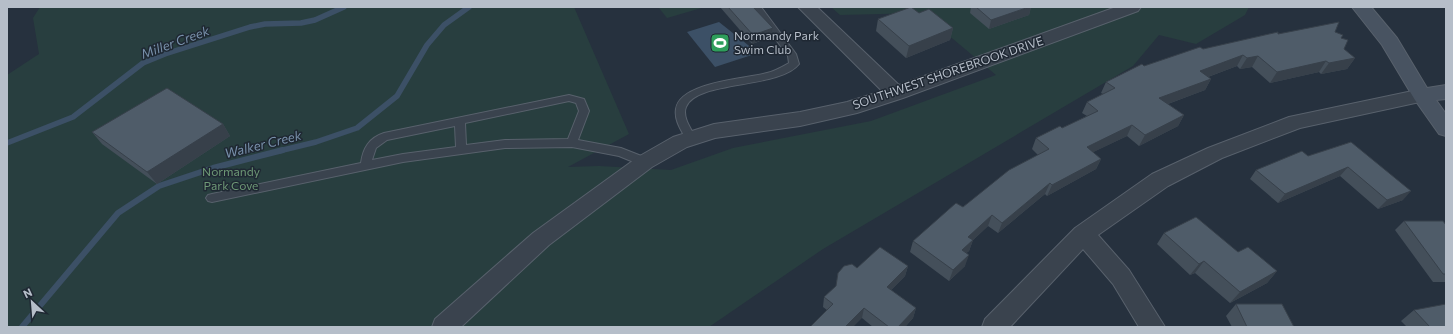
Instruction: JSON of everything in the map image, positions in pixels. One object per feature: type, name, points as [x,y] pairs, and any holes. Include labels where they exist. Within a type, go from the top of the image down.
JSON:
[{"type":"street","points":[[806,7],[896,93]]},
{"type":"street","name":"SOUTHWEST SHOREBROOK DRIVE","points":[[444,327],[541,239],[645,162],[680,142],[714,131],[800,119],[850,108],[896,93],[1132,7]]},
{"type":"street","points":[[1361,7],[1390,42],[1422,95],[1446,129]]},
{"type":"street","points":[[994,327],[1083,234],[1160,180],[1215,153],[1296,122],[1422,95],[1446,92]]},
{"type":"street","points":[[1083,234],[1121,277],[1153,327]]},
{"type":"lane","points":[[691,138],[682,124],[681,113],[684,102],[696,93],[771,75],[794,64],[793,56],[756,7]]},
{"type":"lane","points":[[366,166],[368,149],[374,142],[384,137],[570,98],[580,101],[584,111],[572,143]]},
{"type":"lane","points":[[460,121],[460,150]]},
{"type":"lane","points":[[212,198],[403,158],[505,144],[572,143],[621,152],[645,162]]},
{"type":"green space","name":"Normandy Park Cove","points":[[40,7],[574,7],[629,134],[568,167],[599,166],[671,170],[733,148],[871,121],[996,75],[922,13],[840,15],[831,7],[1249,7],[1245,15],[1196,44],[1159,35],[1133,66],[823,249],[709,327],[7,327],[7,75],[39,54],[33,18]]},
{"type":"green space","points":[[705,7],[667,18],[659,8]]},
{"type":"water","name":"Normandy Park Swim Club","points":[[719,22],[758,53],[715,67],[687,32]]},
{"type":"building","points":[[728,7],[753,7],[773,28],[753,35]]},
{"type":"building","points":[[911,7],[919,13],[929,9],[953,28],[909,46],[878,19]]},
{"type":"building","points":[[976,7],[1029,7],[991,20]]},
{"type":"building","points":[[1339,22],[1335,32],[1343,35],[1341,38],[1348,40],[1344,49],[1355,58],[1329,63],[1326,61],[1277,72],[1258,56],[1247,58],[1243,55],[1200,71],[1211,79],[1159,98],[1184,115],[1145,135],[1132,125],[1087,147],[1101,159],[1052,185],[1050,183],[1002,223],[992,215],[968,237],[973,240],[962,250],[969,255],[953,270],[913,241],[956,203],[963,207],[1009,170],[1049,149],[1036,138],[1060,126],[1062,128],[1098,111],[1087,102],[1115,88],[1106,82],[1142,64],[1144,66],[1200,47],[1203,49],[1278,32],[1278,34]]},
{"type":"building","points":[[167,88],[223,124],[147,172],[92,132]]},
{"type":"building","points":[[1351,142],[1411,191],[1387,200],[1348,167],[1285,194],[1256,170],[1302,151],[1308,156]]},
{"type":"building","points":[[1196,217],[1238,252],[1248,247],[1277,271],[1240,292],[1204,261],[1199,264],[1164,233]]},
{"type":"building","points":[[1404,221],[1443,221],[1446,225],[1446,274],[1443,274]]},
{"type":"building","points":[[880,247],[908,266],[887,287],[916,308],[898,327],[889,327],[864,308],[845,327],[810,327],[833,304],[824,297],[836,286],[838,273],[844,266],[852,264],[857,268]]},
{"type":"building","points":[[1236,304],[1282,304],[1294,327],[1247,327]]},
{"type":"building","points":[[1446,304],[1446,327],[1430,327],[1414,310]]},
{"type":"waterway","name":"Miller Creek","points":[[7,143],[73,117],[143,63],[165,54],[250,27],[265,24],[301,23],[315,20],[344,7]]},
{"type":"waterway","name":"Walker Creek","points":[[281,150],[316,142],[357,128],[397,96],[427,45],[444,25],[469,7]]},
{"type":"waterway","name":"Walker Creek","points":[[22,327],[118,213],[159,186],[213,168],[281,150]]},
{"type":"place","name":"Normandy Park Swim Club","points":[[720,43]]}]
